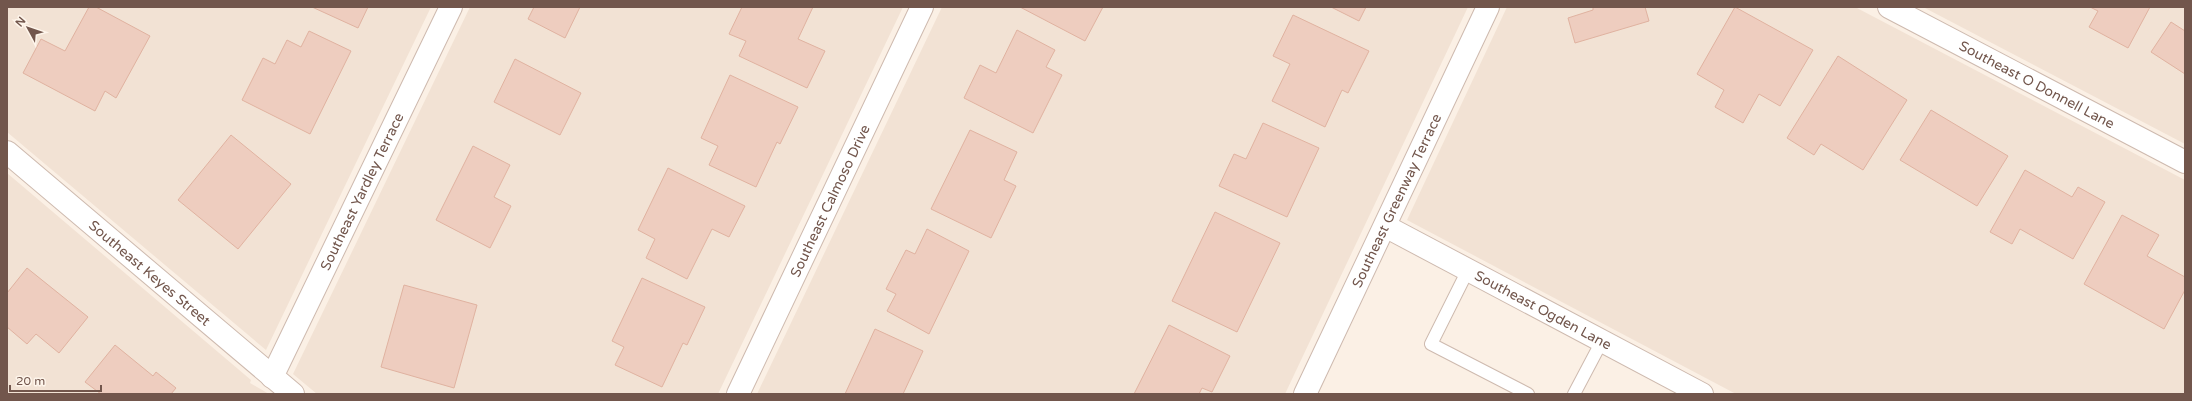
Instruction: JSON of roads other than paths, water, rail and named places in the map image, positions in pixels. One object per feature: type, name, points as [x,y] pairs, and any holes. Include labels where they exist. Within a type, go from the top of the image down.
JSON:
[{"type":"street","name":"Southeast Yardley Terrace","points":[[272,376],[450,7]]},
{"type":"street","name":"Southeast Calmoso Drive","points":[[738,394],[922,7]]},
{"type":"street","name":"Southeast Greenway Terrace","points":[[1305,394],[1488,7]]},
{"type":"street","name":"Southeast O Donnell Lane","points":[[1889,7],[2185,162]]},
{"type":"street","name":"Southeast Keyes Street","points":[[7,152],[293,394]]},
{"type":"street","name":"Southeast Ogden Lane","points":[[1385,226],[1702,394]]},
{"type":"lane","points":[[1468,270],[1431,344],[1528,394]]},
{"type":"lane","points":[[1574,394],[1602,341]]}]
